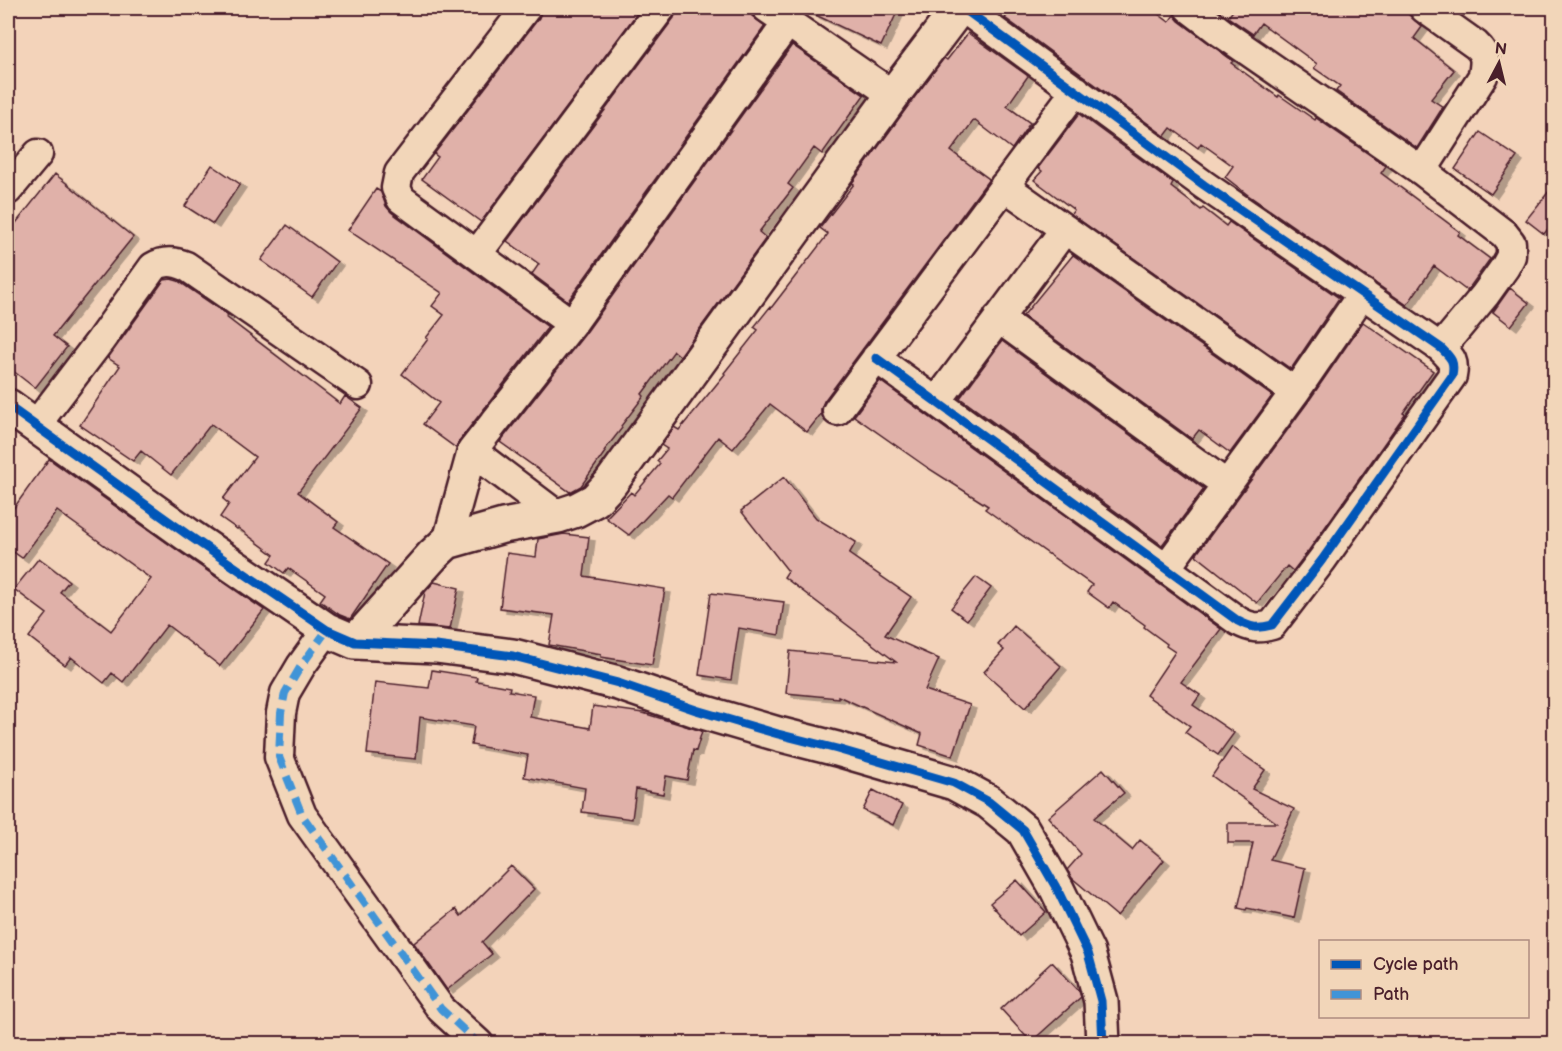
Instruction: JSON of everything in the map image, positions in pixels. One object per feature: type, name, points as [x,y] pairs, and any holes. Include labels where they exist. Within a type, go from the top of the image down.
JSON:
[{"type":"street","points":[[526,8],[399,173],[396,188],[401,199],[572,324]]},
{"type":"street","points":[[477,254],[661,8]]},
{"type":"street","points":[[479,1044],[441,1009],[302,815],[279,757],[281,713],[285,693],[301,666],[341,636],[447,542],[502,526],[558,516],[595,500],[610,483],[893,95],[961,8],[1204,185],[1441,348],[1454,366],[1452,376],[1322,560],[1272,625],[1260,628],[1249,627],[876,358]]},
{"type":"street","points":[[1189,8],[1422,171],[1504,234],[1511,243],[1511,256],[1506,267],[1441,348]]},
{"type":"street","points":[[1422,171],[1483,76],[1485,62],[1482,51],[1476,45],[1424,8]]},
{"type":"street","points":[[447,542],[472,451],[572,324],[778,15],[893,95]]},
{"type":"street","points":[[837,411],[1076,90]]},
{"type":"street","points":[[8,190],[38,154]]},
{"type":"street","points":[[1004,186],[1295,392]]},
{"type":"street","points":[[937,402],[1065,229]]},
{"type":"street","points":[[36,425],[153,267],[161,262],[186,266],[358,385]]},
{"type":"street","points":[[1166,568],[1295,392],[1363,293]]},
{"type":"street","points":[[998,318],[1227,486]]},
{"type":"street","points":[[8,406],[188,535],[341,636],[523,658],[618,683],[706,713],[837,748],[954,783],[989,802],[1023,830],[1057,889],[1088,953],[1101,1001],[1102,1044]]},
{"type":"street","points":[[472,451],[558,516]]},
{"type":"building","points":[[542,8],[641,8],[481,222],[422,179],[438,157],[434,154],[539,18]]},
{"type":"building","points":[[677,8],[750,8],[752,16],[765,26],[568,301],[532,274],[539,264],[507,241],[674,18]]},
{"type":"building","points":[[801,8],[899,8],[881,46]]},
{"type":"building","points":[[1014,8],[1150,8],[1169,22],[1174,15],[1233,61],[1231,63],[1278,97],[1279,95],[1315,120],[1316,118],[1386,166],[1381,173],[1460,232],[1458,235],[1490,259],[1467,291],[1434,266],[1407,305],[1225,177],[1233,166],[1201,143],[1198,148],[1171,128],[1165,136],[1005,18]]},
{"type":"building","points":[[1235,8],[1408,8],[1409,15],[1422,27],[1414,38],[1454,70],[1431,99],[1443,107],[1417,148],[1336,91],[1340,86],[1314,68],[1317,64],[1261,23],[1253,34],[1228,17]]},
{"type":"building","points":[[968,33],[1028,76],[1007,106],[1030,123],[1012,149],[974,120],[951,151],[989,179],[824,401],[821,414],[807,432],[770,404],[733,449],[718,437],[672,497],[668,494],[629,535],[606,518],[631,492],[634,495],[660,464],[657,461],[667,449],[661,445],[674,427],[679,430],[758,330],[754,327],[828,234],[820,228],[944,58],[947,60]]},
{"type":"building","points":[[792,45],[864,95],[822,154],[814,148],[788,184],[793,188],[759,232],[766,238],[680,356],[674,351],[642,394],[644,396],[581,486],[570,492],[500,442],[585,334]]},
{"type":"building","points":[[1079,114],[1173,183],[1171,187],[1201,210],[1203,208],[1226,226],[1229,222],[1339,298],[1291,369],[1071,214],[1074,210],[1034,180],[1042,171],[1038,168]]},
{"type":"building","points":[[1480,132],[1517,157],[1491,194],[1455,169]]},
{"type":"building","points":[[212,165],[240,184],[213,224],[185,206]]},
{"type":"building","points":[[55,174],[133,237],[53,336],[67,347],[35,388],[8,367],[8,233]]},
{"type":"building","points":[[1554,185],[1554,221],[1544,234],[1526,220]]},
{"type":"building","points":[[376,189],[381,192],[391,212],[548,327],[459,441],[456,448],[423,424],[439,403],[402,374],[444,315],[432,306],[442,293],[348,230]]},
{"type":"building","points":[[287,225],[337,262],[312,297],[261,260]]},
{"type":"building","points":[[1073,255],[1272,396],[1230,453],[1199,430],[1192,439],[1023,316]]},
{"type":"building","points":[[164,280],[178,281],[228,315],[226,317],[340,404],[345,396],[362,408],[298,492],[338,522],[334,527],[388,564],[350,619],[320,601],[325,594],[288,568],[284,573],[269,562],[274,555],[220,517],[229,504],[223,499],[255,457],[211,424],[171,475],[141,451],[133,461],[80,425],[120,366],[108,358]]},
{"type":"building","points":[[1510,288],[1529,303],[1511,326],[1493,312]]},
{"type":"building","points":[[1363,322],[1433,371],[1309,550],[1293,571],[1287,566],[1257,603],[1196,555],[1308,402]]},
{"type":"building","points":[[1002,341],[1204,489],[1162,545],[960,398]]},
{"type":"building","points":[[880,381],[1221,629],[1181,682],[1200,695],[1193,705],[1234,733],[1218,755],[1185,732],[1190,726],[1146,695],[1175,652],[1166,646],[1167,644],[1113,602],[1109,608],[1087,592],[1092,585],[985,509],[988,506],[928,468],[854,416]]},
{"type":"building","points":[[49,459],[264,610],[220,666],[167,625],[123,682],[112,673],[104,683],[71,657],[65,665],[29,637],[47,614],[14,589],[39,558],[69,581],[60,592],[111,631],[151,579],[57,511],[22,558],[8,548],[8,516]]},
{"type":"building","points":[[784,477],[816,518],[856,542],[849,554],[911,597],[885,635],[939,659],[925,690],[970,705],[953,756],[919,745],[922,734],[838,696],[838,698],[786,693],[790,651],[896,662],[784,577],[788,571],[741,511]]},
{"type":"building","points":[[564,534],[589,537],[584,576],[665,589],[652,665],[601,657],[601,654],[549,645],[554,615],[500,608],[507,553],[536,557],[538,539]]},
{"type":"building","points":[[976,577],[991,588],[967,620],[951,608]]},
{"type":"building","points":[[434,582],[459,588],[450,629],[418,626],[425,592]]},
{"type":"building","points":[[711,593],[784,602],[779,635],[739,628],[731,680],[699,675]]},
{"type":"building","points":[[1014,626],[1061,666],[1025,708],[984,672],[1004,650],[998,645]]},
{"type":"building","points":[[432,670],[477,677],[476,681],[510,687],[509,691],[534,695],[530,717],[590,728],[593,706],[643,713],[702,731],[696,751],[693,750],[687,780],[666,776],[663,794],[636,789],[632,819],[582,812],[585,788],[524,777],[528,755],[471,745],[474,726],[420,717],[416,759],[367,754],[375,682],[429,688]]},
{"type":"building","points":[[1232,747],[1265,770],[1252,789],[1294,809],[1270,860],[1305,868],[1294,918],[1238,908],[1253,843],[1228,843],[1228,823],[1277,823],[1212,776]]},
{"type":"building","points":[[1103,769],[1124,793],[1094,818],[1132,850],[1140,840],[1164,860],[1117,916],[1072,878],[1067,870],[1081,854],[1048,817]]},
{"type":"building","points":[[873,790],[902,805],[893,825],[863,810]]},
{"type":"building","points":[[511,866],[534,889],[482,942],[492,954],[447,990],[414,943],[456,909],[461,916]]},
{"type":"building","points":[[1017,880],[1046,912],[1019,936],[990,903]]},
{"type":"building","points":[[1052,962],[1079,991],[1081,997],[1031,1042],[1001,1009]]},
{"type":"marked path","points":[[327,630],[285,693],[281,713],[279,757],[302,815],[441,1009],[479,1044]]},
{"type":"cycle path","points":[[876,358],[1238,621],[1259,627],[1272,625],[1322,560],[1452,376],[1451,360],[1441,348],[1204,185],[963,8]]},
{"type":"cycle path","points":[[8,406],[188,535],[327,630],[355,642],[436,646],[513,656],[618,683],[696,710],[954,783],[989,802],[1023,830],[1057,889],[1088,953],[1101,1001],[1103,1044]]}]
